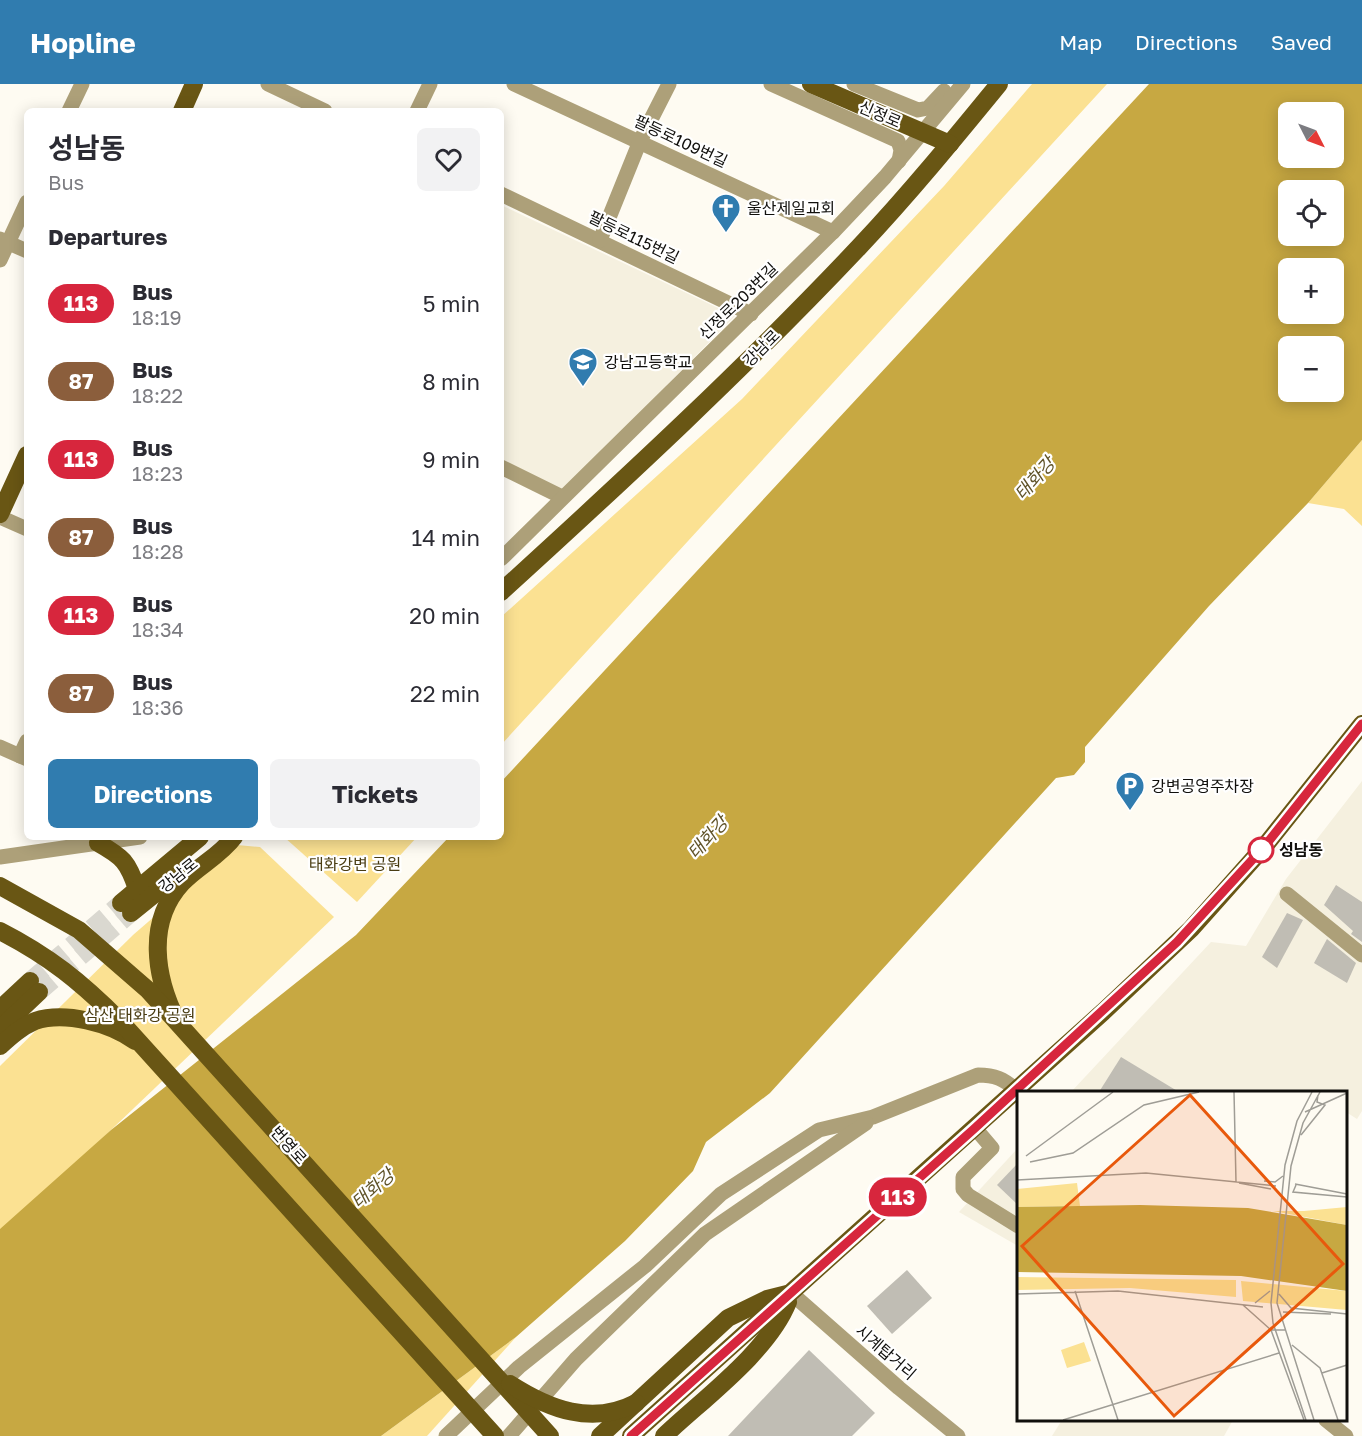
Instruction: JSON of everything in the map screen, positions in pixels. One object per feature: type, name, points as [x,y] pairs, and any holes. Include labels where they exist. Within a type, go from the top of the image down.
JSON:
[{"type":"main road","points":[[183,108],[194,84]]},
{"type":"main road","name":"신정로","points":[[811,84],[950,144]]},
{"type":"main road","name":"강남로","points":[[504,589],[655,451],[777,333],[862,244],[950,144],[999,84]]},
{"type":"main road","points":[[0,516],[24,462]]},
{"type":"main road","points":[[631,1436],[1127,990],[1198,921],[1264,847],[1362,724]]},
{"type":"main road","name":"강남로","points":[[196,840],[137,889],[126,908],[221,840]]},
{"type":"main road","points":[[178,1022],[165,989],[158,954],[159,920],[167,903],[182,884],[227,847],[232,840]]},
{"type":"main road","points":[[98,843],[123,859],[130,867],[137,889]]},
{"type":"main road","name":"번영로","points":[[0,886],[54,914],[99,945],[178,1022],[550,1436]]},
{"type":"main road","points":[[0,931],[51,959],[72,975],[146,1049],[495,1436]]},
{"type":"main road","points":[[0,1009],[34,986],[0,1046]]},
{"type":"main road","points":[[8,1030],[36,1021],[75,1019],[117,1030],[146,1049]]},
{"type":"main road","points":[[600,1436],[728,1318],[767,1299],[791,1293]]},
{"type":"main road","points":[[664,1436],[756,1351],[783,1314],[791,1293]]},
{"type":"main road","points":[[493,1372],[528,1394],[574,1413],[601,1415],[636,1403]]},
{"type":"main road","points":[[463,1400],[479,1436]]},
{"type":"street","points":[[70,108],[82,84]]},
{"type":"street","points":[[268,84],[314,108]]},
{"type":"street","points":[[418,108],[430,84]]},
{"type":"street","name":"팔등로109번길","points":[[514,84],[833,232]]},
{"type":"street","points":[[600,240],[640,141],[669,84]]},
{"type":"street","points":[[771,84],[898,141],[901,150],[899,161]]},
{"type":"street","points":[[854,84],[918,110],[928,108],[950,84]]},
{"type":"street","name":"신정로203번길","points":[[504,556],[833,232],[899,161],[963,84]]},
{"type":"street","name":"팔등로115번길","points":[[504,195],[751,314]]},
{"type":"street","points":[[0,260],[4,240],[24,207]]},
{"type":"street","points":[[4,240],[24,250]]},
{"type":"street","points":[[504,468],[562,497]]},
{"type":"street","points":[[0,516],[24,528]]},
{"type":"street","points":[[0,747],[24,758]]},
{"type":"street","points":[[0,857],[119,840]]},
{"type":"street","points":[[1287,894],[1362,955]]},
{"type":"street","points":[[447,1435],[519,1367],[645,1266],[721,1194],[819,1130],[873,1117],[978,1075],[992,1075],[1005,1080],[1016,1090]]},
{"type":"street","points":[[509,1436],[576,1359],[705,1234],[873,1117]]},
{"type":"street","points":[[975,1128],[992,1148],[963,1176],[963,1189],[968,1195],[1017,1225]]},
{"type":"street","name":"시계탑거리","points":[[791,1293],[899,1388],[958,1436]]},
{"type":"street","points":[[1328,1421],[1346,1436]]},
{"type":"shaded area","name":"강남고등학교","points":[[504,206],[735,316],[563,490],[504,461]]},
{"type":"shaded area","points":[[1362,781],[1362,1111],[1357,1119],[1347,1113],[1347,1091],[1072,1091],[1211,942],[1246,946],[1286,879]]},
{"type":"shaded area","points":[[1017,1149],[1017,1245],[959,1212]]},
{"type":"shaded area","points":[[1061,1421],[1232,1421],[1224,1436],[1052,1436]]},
{"type":"green space","points":[[1032,84],[1107,84],[504,742],[504,614],[742,399],[944,186]]},
{"type":"green space","points":[[1362,440],[1362,526],[1344,509],[1308,503]]},
{"type":"green space","name":"태화강변 공원","points":[[287,840],[414,840],[357,902]]},
{"type":"green space","name":"삼산 태화강 공원","points":[[237,845],[260,847],[334,917],[0,1236],[0,1066],[133,935]]},
{"type":"green space","points":[[516,1337],[427,1436],[381,1436]]},
{"type":"water","name":"태화강","points":[[1149,84],[1362,84],[1362,440],[1308,503],[1209,606],[1085,747],[1085,762],[1074,775],[1056,778],[770,1093],[706,1142],[693,1171],[625,1241],[516,1337],[381,1436],[0,1436],[0,1229],[111,1130],[356,935],[446,840],[504,840],[504,779]]},
{"type":"building","points":[[1336,885],[1362,902],[1362,942],[1351,934],[1353,931],[1324,905]]},
{"type":"building","points":[[1287,913],[1303,920],[1277,968],[1262,957]]},
{"type":"building","points":[[1327,939],[1356,963],[1347,983],[1314,963]]},
{"type":"building","points":[[1121,1057],[1177,1091],[1100,1091]]},
{"type":"building","points":[[1017,1164],[1017,1204],[997,1185]]},
{"type":"building","points":[[907,1270],[932,1298],[892,1334],[867,1306]]},
{"type":"building","points":[[809,1350],[875,1413],[852,1436],[728,1436]]},
{"type":"tunnel","points":[[30,981],[121,903]]},
{"type":"tunnel","points":[[39,992],[131,913]]},
{"type":"bus line","name":"113","points":[[631,1436],[975,1128],[1191,929],[1264,847],[1362,724]]},
{"type":"place","name":"울산제일교회","points":[[726,234]]},
{"type":"place","name":"강남고등학교","points":[[583,388]]},
{"type":"place","name":"강변공영주차장","points":[[1130,812]]},
{"type":"place","name":"성남동","points":[[1261,850]]}]
